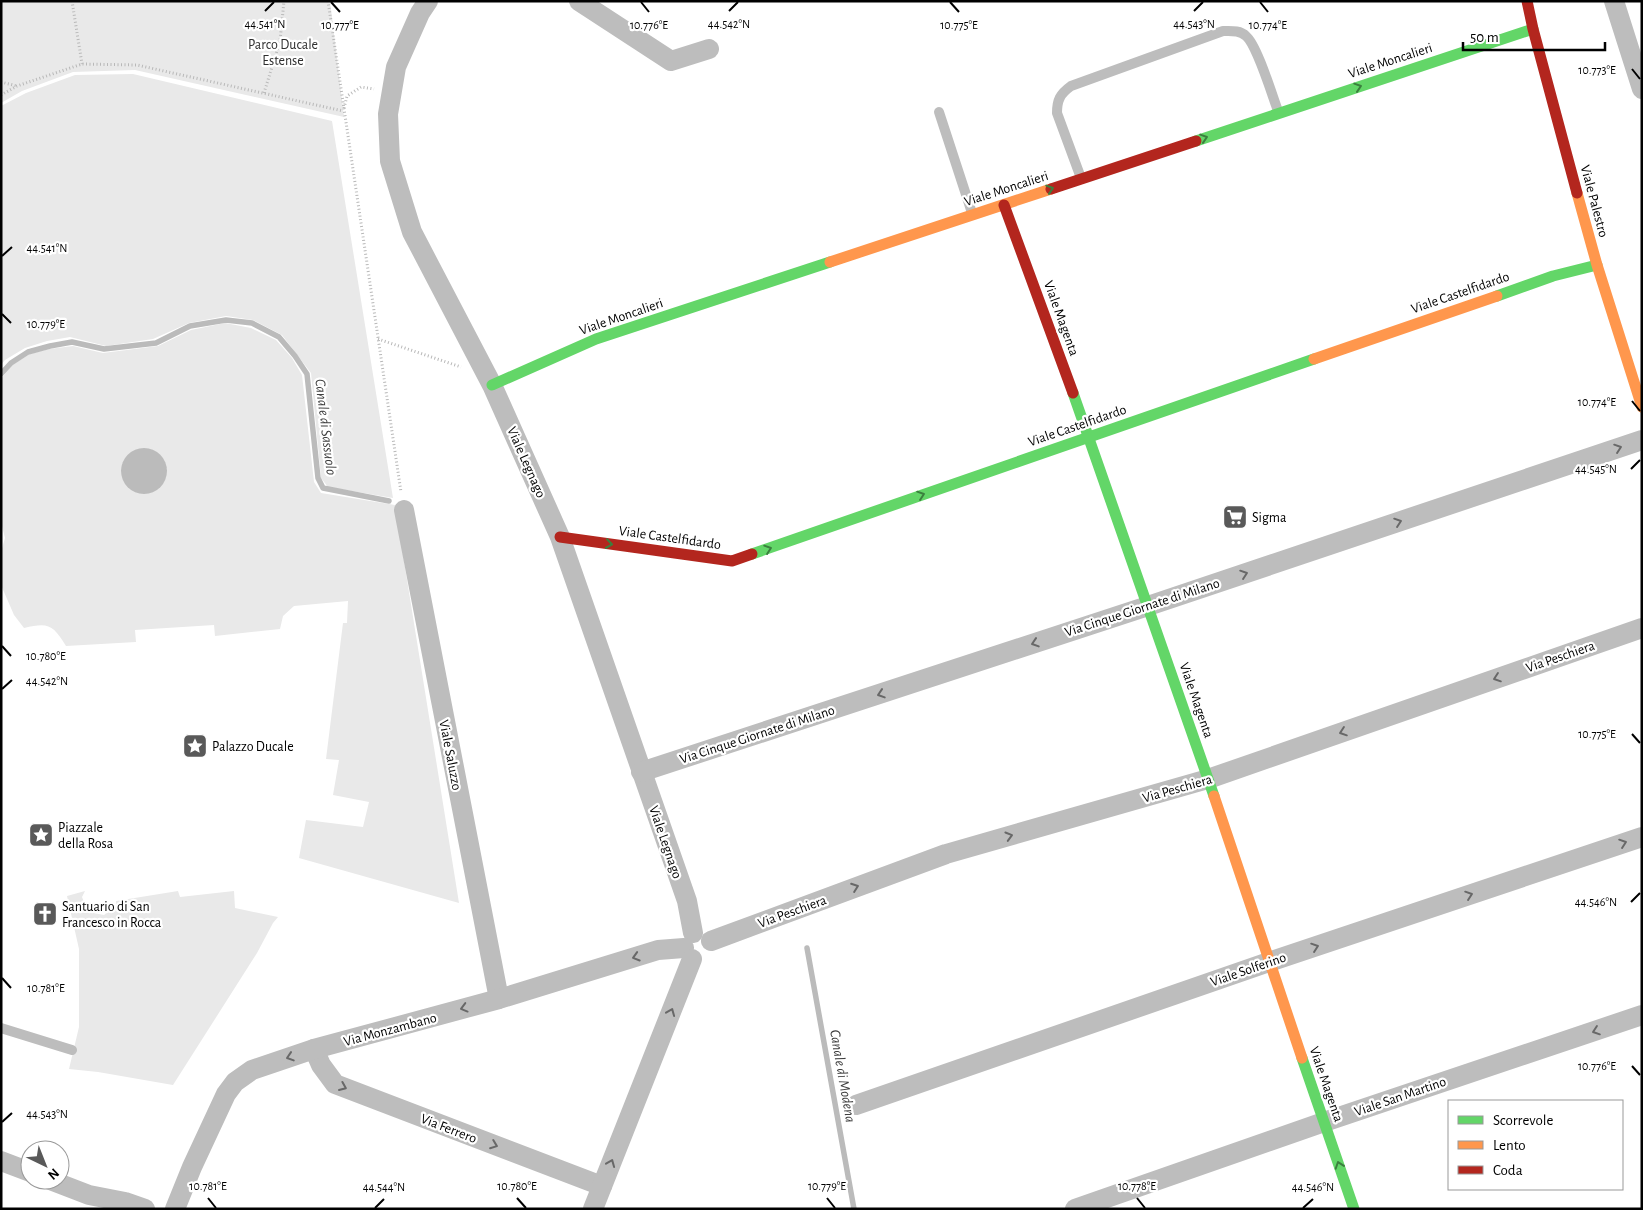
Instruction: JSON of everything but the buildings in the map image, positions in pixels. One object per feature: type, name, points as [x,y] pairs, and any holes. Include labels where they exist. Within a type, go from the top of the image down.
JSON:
[{"type":"street","name":"Viale Legnago","points":[[428,1],[420,13],[396,67],[388,114],[390,161],[412,232],[492,385],[560,537],[687,901],[695,945]]},
{"type":"street","points":[[579,1],[671,61],[709,49]]},
{"type":"street","name":"Viale Palestro","points":[[1527,1],[1597,265],[1642,407]]},
{"type":"street","points":[[1614,1],[1642,89]]},
{"type":"street","name":"Viale Moncalieri","points":[[492,385],[596,340],[1533,29]]},
{"type":"street","name":"Viale Magenta","points":[[1004,204],[1090,436],[1354,1209]]},
{"type":"street","name":"Viale Castelfidardo","points":[[560,537],[732,561],[1553,276],[1597,265]]},
{"type":"street","name":"Via Cinque Giornate di Milano","points":[[641,772],[1148,606],[1642,440]]},
{"type":"street","name":"Viale Saluzzo","points":[[404,510],[499,999]]},
{"type":"street","name":"Via Peschiera","points":[[695,945],[946,854],[1208,779],[1642,628]]},
{"type":"street","name":"Viale Solferino","points":[[856,1105],[1269,962],[1642,837]]},
{"type":"street","points":[[593,1209],[695,945]]},
{"type":"street","name":"Via Monzambano","points":[[175,1209],[226,1094],[235,1082],[252,1070],[314,1049],[499,999],[658,950],[695,945]]},
{"type":"street","name":"Viale San Martino","points":[[1075,1209],[1324,1122],[1642,1015]]},
{"type":"street","name":"Via Ferrero","points":[[314,1049],[321,1065],[335,1084],[602,1186]]},
{"type":"street","points":[[1,1161],[20,1168]]},
{"type":"street","points":[[70,1190],[96,1202],[125,1202],[144,1209]]},
{"type":"lane","points":[[1081,179],[1057,113],[1057,102],[1062,94],[1071,86],[1224,31],[1235,31],[1246,35],[1254,46],[1279,113]]},
{"type":"lane","points":[[939,112],[973,215]]},
{"type":"lane","points":[[1,1028],[72,1050]]},
{"type":"path","points":[[72,1],[82,64]]},
{"type":"path","points":[[264,93],[280,41],[284,1]]},
{"type":"path","points":[[328,1],[404,510]]},
{"type":"path","points":[[1,95],[17,86],[82,64],[137,65],[343,111]]},
{"type":"path","points":[[1,82],[17,86]]},
{"type":"path","points":[[343,111],[347,96],[361,87],[391,91]]},
{"type":"path","points":[[378,339],[464,368]]},
{"type":"green space","name":"Parco Ducale Estense","points":[[1,1],[330,1],[344,117],[135,70],[73,72],[22,91],[1,103]]},
{"type":"green space","points":[[133,74],[332,121],[393,498],[328,487],[321,478],[311,373],[282,335],[253,320],[226,316],[189,323],[153,339],[106,346],[70,337],[47,341],[25,348],[5,360],[1,365],[1,106],[26,93],[75,75]]},
{"type":"green space","points":[[225,323],[251,328],[276,340],[292,358],[302,375],[314,482],[321,493],[395,505],[459,903],[299,858],[306,820],[363,827],[369,802],[333,795],[339,760],[326,759],[343,623],[347,623],[348,601],[294,606],[283,616],[280,629],[215,636],[214,625],[135,630],[136,642],[66,646],[54,629],[39,625],[24,628],[14,615],[1,585],[1,552],[5,538],[1,522],[1,379],[12,365],[30,354],[49,349],[73,346],[103,353],[158,346],[191,330]],"holes":[[[123,462],[167,468],[163,483],[122,477],[121,469]]]},
{"type":"green space","points":[[85,891],[82,897],[88,912],[104,915],[116,905],[116,901],[178,891],[180,897],[234,891],[235,908],[278,917],[173,1085],[69,1069],[79,1027],[79,949],[67,896]]},
{"type":"shaded area","points":[[144,448],[157,452],[163,458],[167,471],[163,484],[157,490],[144,494],[131,490],[125,484],[121,471],[125,458],[131,452]]},
{"type":"waterway","name":"Canale di Sassuolo","points":[[1,374],[11,363],[28,352],[50,346],[72,342],[104,349],[156,343],[190,326],[226,320],[252,323],[279,337],[307,374],[318,478],[323,488],[389,501]]},
{"type":"waterway","name":"Canale di Modena","points":[[807,948],[854,1209]]},
{"type":"traffic: fast","points":[[1196,141],[1533,29]]},
{"type":"traffic: fast","points":[[492,385],[596,339],[830,262]]},
{"type":"traffic: fast","points":[[1497,296],[1553,276],[1597,265]]},
{"type":"traffic: fast","points":[[752,554],[1314,359]]},
{"type":"traffic: fast","points":[[1073,393],[1214,796]]},
{"type":"traffic: fast","points":[[1302,1058],[1354,1209]]},
{"type":"traffic: slow","points":[[830,262],[1051,189]]},
{"type":"traffic: slow","points":[[1577,193],[1597,265],[1642,407]]},
{"type":"traffic: slow","points":[[1314,359],[1497,296]]},
{"type":"traffic: slow","points":[[1214,796],[1302,1058]]},
{"type":"traffic: jam","points":[[1527,1],[1577,193]]},
{"type":"traffic: jam","points":[[1051,189],[1196,141]]},
{"type":"traffic: jam","points":[[1004,205],[1073,393]]},
{"type":"traffic: jam","points":[[560,537],[732,561],[752,554]]},
{"type":"place","name":"Sigma","points":[[1235,517]]},
{"type":"place","name":"Palazzo Ducale","points":[[195,746]]},
{"type":"place","name":"Piazzale della Rosa","points":[[41,835]]},
{"type":"place","name":"Santuario di San Francesco in Rocca","points":[[45,914]]}]
